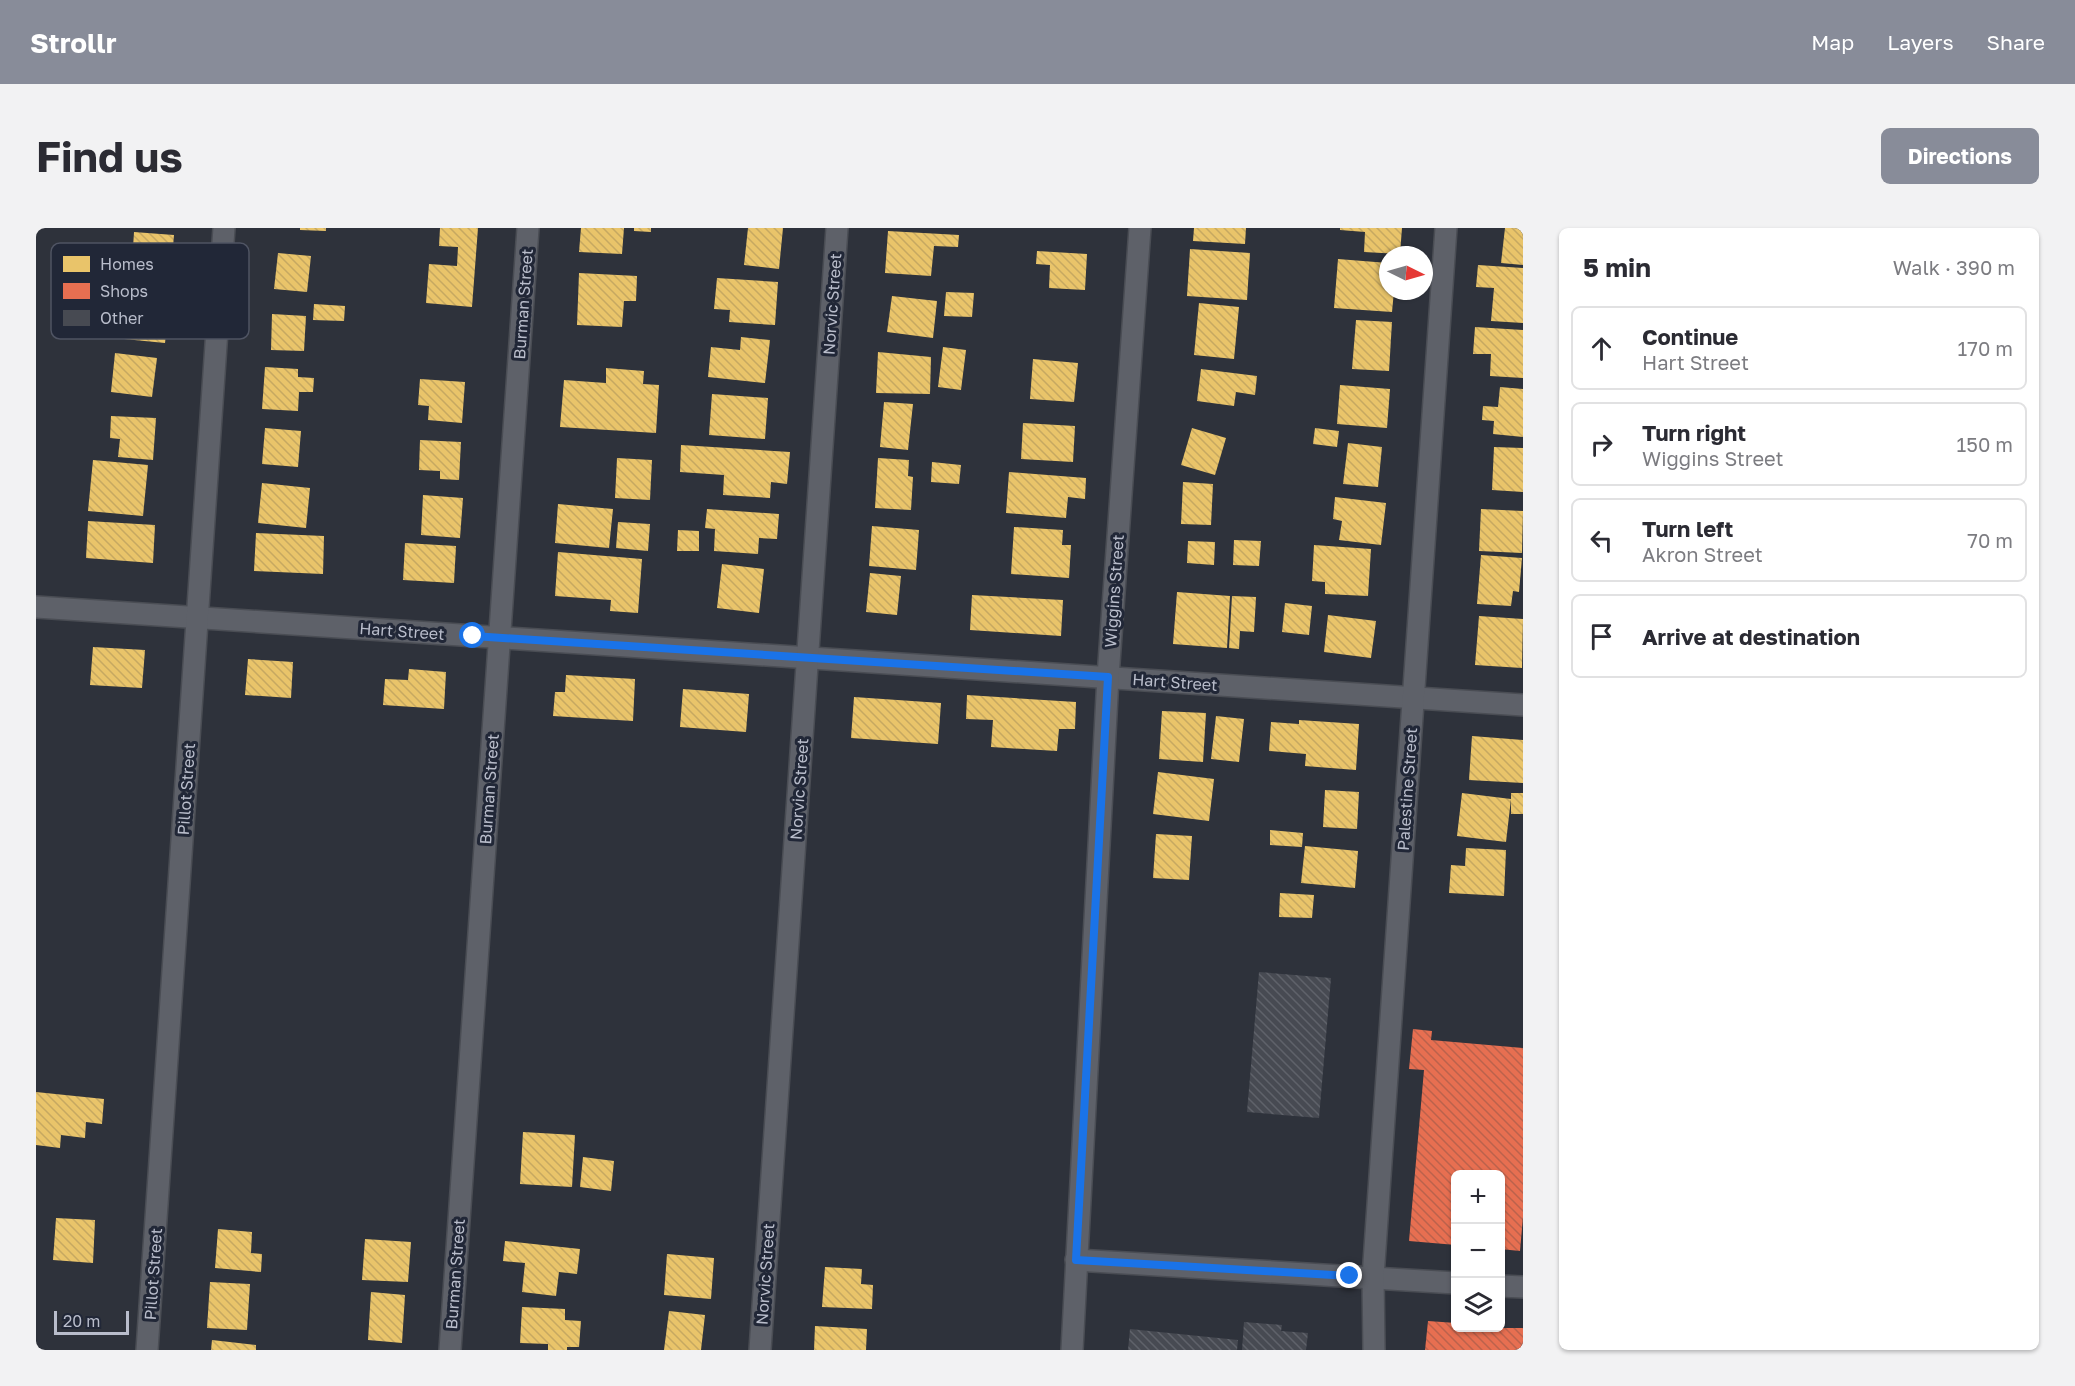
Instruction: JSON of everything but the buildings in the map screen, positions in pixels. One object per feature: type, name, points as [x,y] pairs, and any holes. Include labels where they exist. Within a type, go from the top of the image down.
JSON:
[{"type":"street","name":"Pillot Street","points":[[223,243],[224,228]]},
{"type":"street","name":"Burman Street","points":[[450,1350],[528,228]]},
{"type":"street","name":"Norvic Street","points":[[760,1350],[837,228]]},
{"type":"street","name":"Wiggins Street","points":[[1072,1350],[1108,677],[1140,228]]},
{"type":"street","name":"Palestine Street","points":[[1374,1350],[1373,1277],[1446,228]]},
{"type":"street","name":"Pillot Street","points":[[147,1350],[217,339]]},
{"type":"street","name":"Hart Street","points":[[36,607],[1523,705]]},
{"type":"street","points":[[1076,1260],[1451,1283]]},
{"type":"street","points":[[1505,1286],[1523,1287]]},
{"type":"route","points":[[473,636],[1108,677],[1076,1260],[1350,1276]]}]
